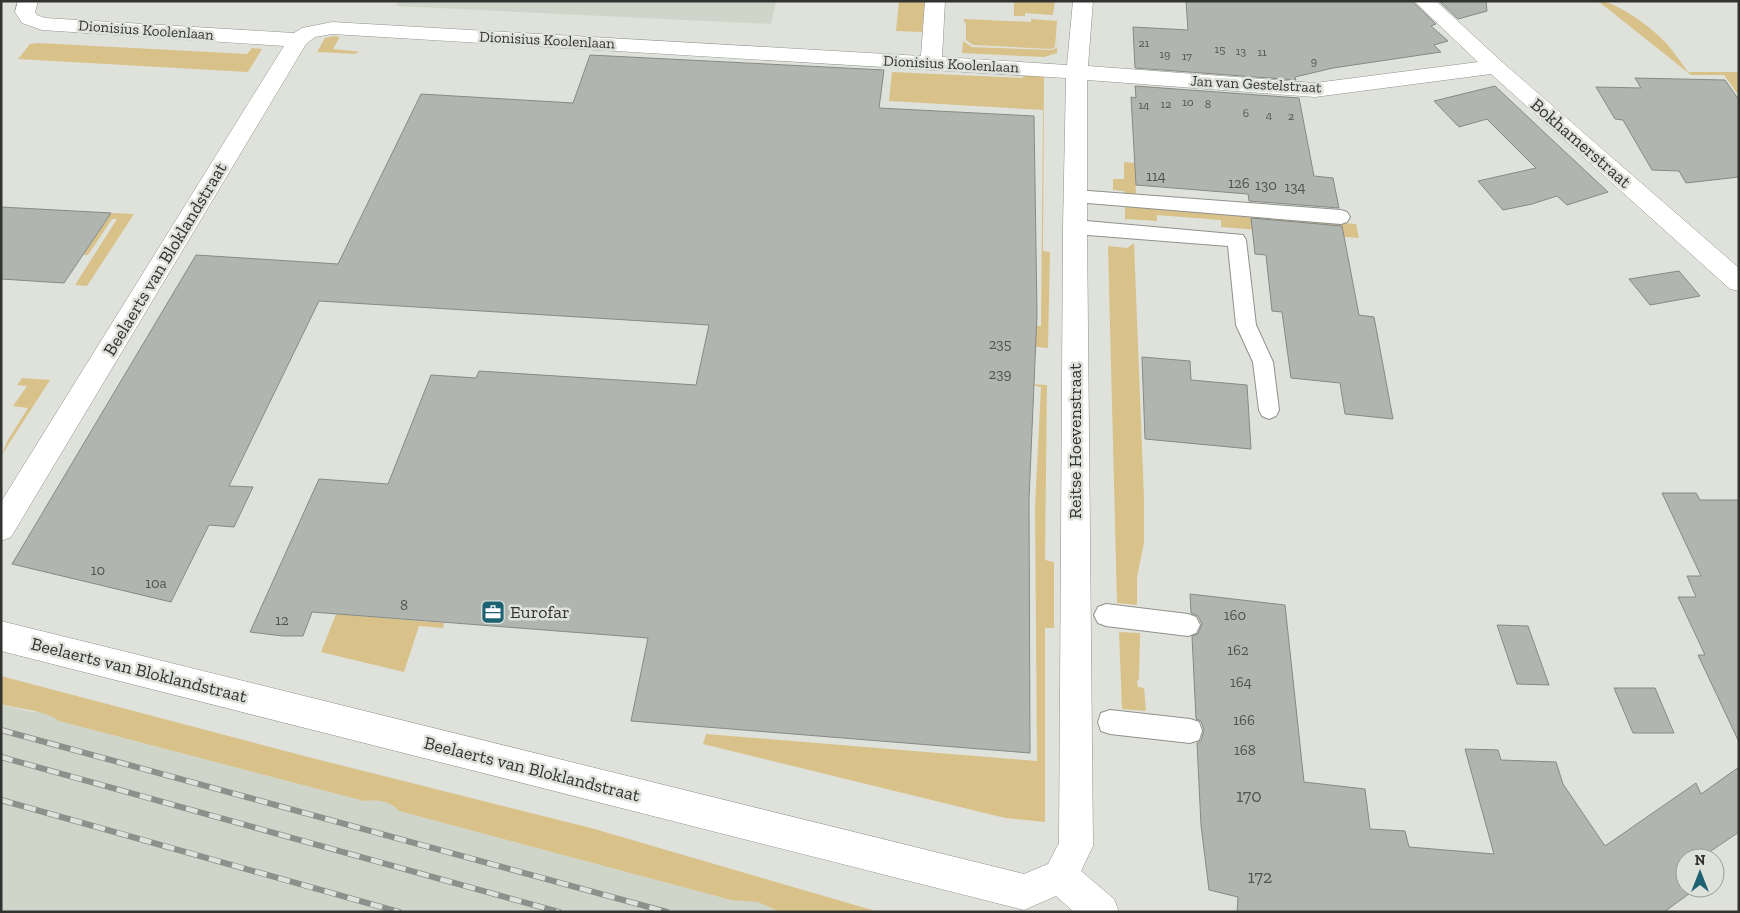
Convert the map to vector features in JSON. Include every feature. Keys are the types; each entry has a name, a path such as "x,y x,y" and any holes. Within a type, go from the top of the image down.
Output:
{"street":[{"path":"931,63 936,1"},
{"name":"Reitse Hoevenstraat","path":"1060,876 1076,846 1075,227 1077,72 1083,1"},
{"name":"Bokhamerstraat","path":"1424,1 1495,67 1739,282"},
{"name":"Dionisius Koolenlaan","path":"27,7 29,19 42,24 298,40 309,32 332,28 1077,72"},
{"name":"Beelaerts van Bloklandstraat","path":"1,528 298,40"},
{"name":"Jan van Gestelstraat","path":"1077,72 1315,90 1495,67"},
{"name":"Beelaerts van Bloklandstraat","path":"1,636 1024,892 1060,876"},
{"path":"1060,876 1101,912"}],"lane":[{"path":"1076,196 1341,217"},
{"path":"1075,227 1237,240 1246,325 1264,362 1269,410"},
{"path":"1106,615 1188,625"},
{"path":"1110,722 1190,730"}],"shaded area":[{"path":"398,1 776,1 771,24 396,6"},
{"path":"899,1 925,1 922,32 896,31"},
{"path":"1014,1 1055,1 1053,15 1025,13 1025,16 1014,16"},
{"path":"1598,1 1606,2 1625,11 1654,31 1673,51 1688,72 1739,72 1739,96 1724,75 1691,75"},
{"path":"964,19 1031,22 1031,19 1057,21 1055,47 1051,49 973,45 966,40 966,23"},
{"path":"1059,21 1057,53 1044,57 962,53 963,41 972,47 1051,50 1057,48"},
{"path":"340,37 333,49 358,51 356,54 317,52 325,38"},
{"path":"30,44 247,54 252,48 262,49 248,72 18,59"},
{"path":"892,72 1023,78 1024,74 1044,76 1043,251 1050,252 1048,348 1028,346 1029,326 1041,326 1043,110 889,101"},
{"path":"1124,162 1135,163 1136,195 1113,190 1113,179 1124,179"},
{"path":"1125,206 1356,224 1359,238 1221,227 1221,220 1157,215 1157,221 1125,220"},
{"path":"111,213 134,214 87,286 75,285 117,219 112,219 88,255 83,255"},
{"path":"1134,243 1144,498 1144,543 1137,577 1137,605 1117,603 1108,246 1127,248"},
{"path":"22,378 50,380 1,456 8,440 28,408 13,406 27,386 17,385"},
{"path":"1027,384 1047,385 1045,560 1054,562 1054,628 1045,628 1045,822 1005,818 703,744 706,734 1037,761 1035,506 1041,387"},
{"path":"336,614 444,623 443,628 419,626 404,672 321,652"},
{"path":"1119,632 1140,633 1139,679 1137,681 1138,687 1144,688 1146,711 1122,709"},
{"path":"1,676 308,757 591,828 879,912 780,912 758,902 731,900 399,811 383,802 364,801 59,721 47,714 1,704"},
{"path":"1,704 32,712 51,714 59,721 364,801 380,800 390,803 399,811 731,900 758,902 780,912 1,912"}],"building":[{"path":"1186,1 1412,1 1436,24 1431,26 1448,41 1434,45 1441,52 1333,68 1295,77 1296,80 1135,68 1133,27 1188,30"},
{"path":"1439,1 1486,1 1487,11 1458,19"},
{"path":"590,55 884,70 879,108 1034,116 1037,314 1029,499 1030,753 631,721 648,638 312,612 303,636 283,636 250,632 319,479 388,484 431,375 476,378 479,371 696,385 709,325 319,301 229,486 253,487 234,527 209,525 171,602 12,564 196,255 338,264 421,94 573,103"},
{"path":"1635,78 1725,80 1739,100 1739,177 1686,183 1679,171 1652,170 1623,120 1615,119 1596,87 1641,88"},
{"path":"1135,86 1299,98 1314,176 1333,178 1339,208 1249,201 1248,194 1136,185 1131,97 1136,98"},
{"path":"1495,86 1608,192 1567,205 1557,196 1503,210 1478,181 1536,168 1487,119 1459,127 1434,101"},
{"path":"1,207 111,213 64,283 1,279"},
{"path":"1251,218 1342,226 1359,315 1374,317 1393,419 1345,414 1340,383 1291,378 1282,312 1272,311 1266,255 1255,254"},
{"path":"1679,271 1700,296 1650,305 1629,279"},
{"path":"1142,357 1190,361 1191,380 1247,385 1251,449 1145,439"},
{"path":"1662,493 1696,493 1700,500 1739,500 1739,742 1698,655 1705,655 1678,597 1696,597 1687,576 1701,576"},
{"path":"1190,594 1285,605 1304,782 1365,789 1370,829 1405,831 1409,847 1494,854 1465,749 1498,750 1501,760 1556,762 1563,784 1605,846 1696,783 1701,794 1739,767 1739,832 1715,848 1675,848 1675,898 1683,898 1664,912 1237,912 1238,897 1209,890 1201,825 1197,743 1201,741 1204,730 1201,721 1196,719 1192,636 1198,634 1202,624 1198,616 1191,613"},
{"path":"1497,625 1528,626 1549,685 1517,684"},
{"path":"1614,688 1655,688 1674,733 1633,733"}],"railway":[{"path":"1,730 667,912"},
{"path":"1,757 559,912"},
{"path":"1,800 399,912"}],"place":[{"name":"Eurofar","path":"493,612"}]}
